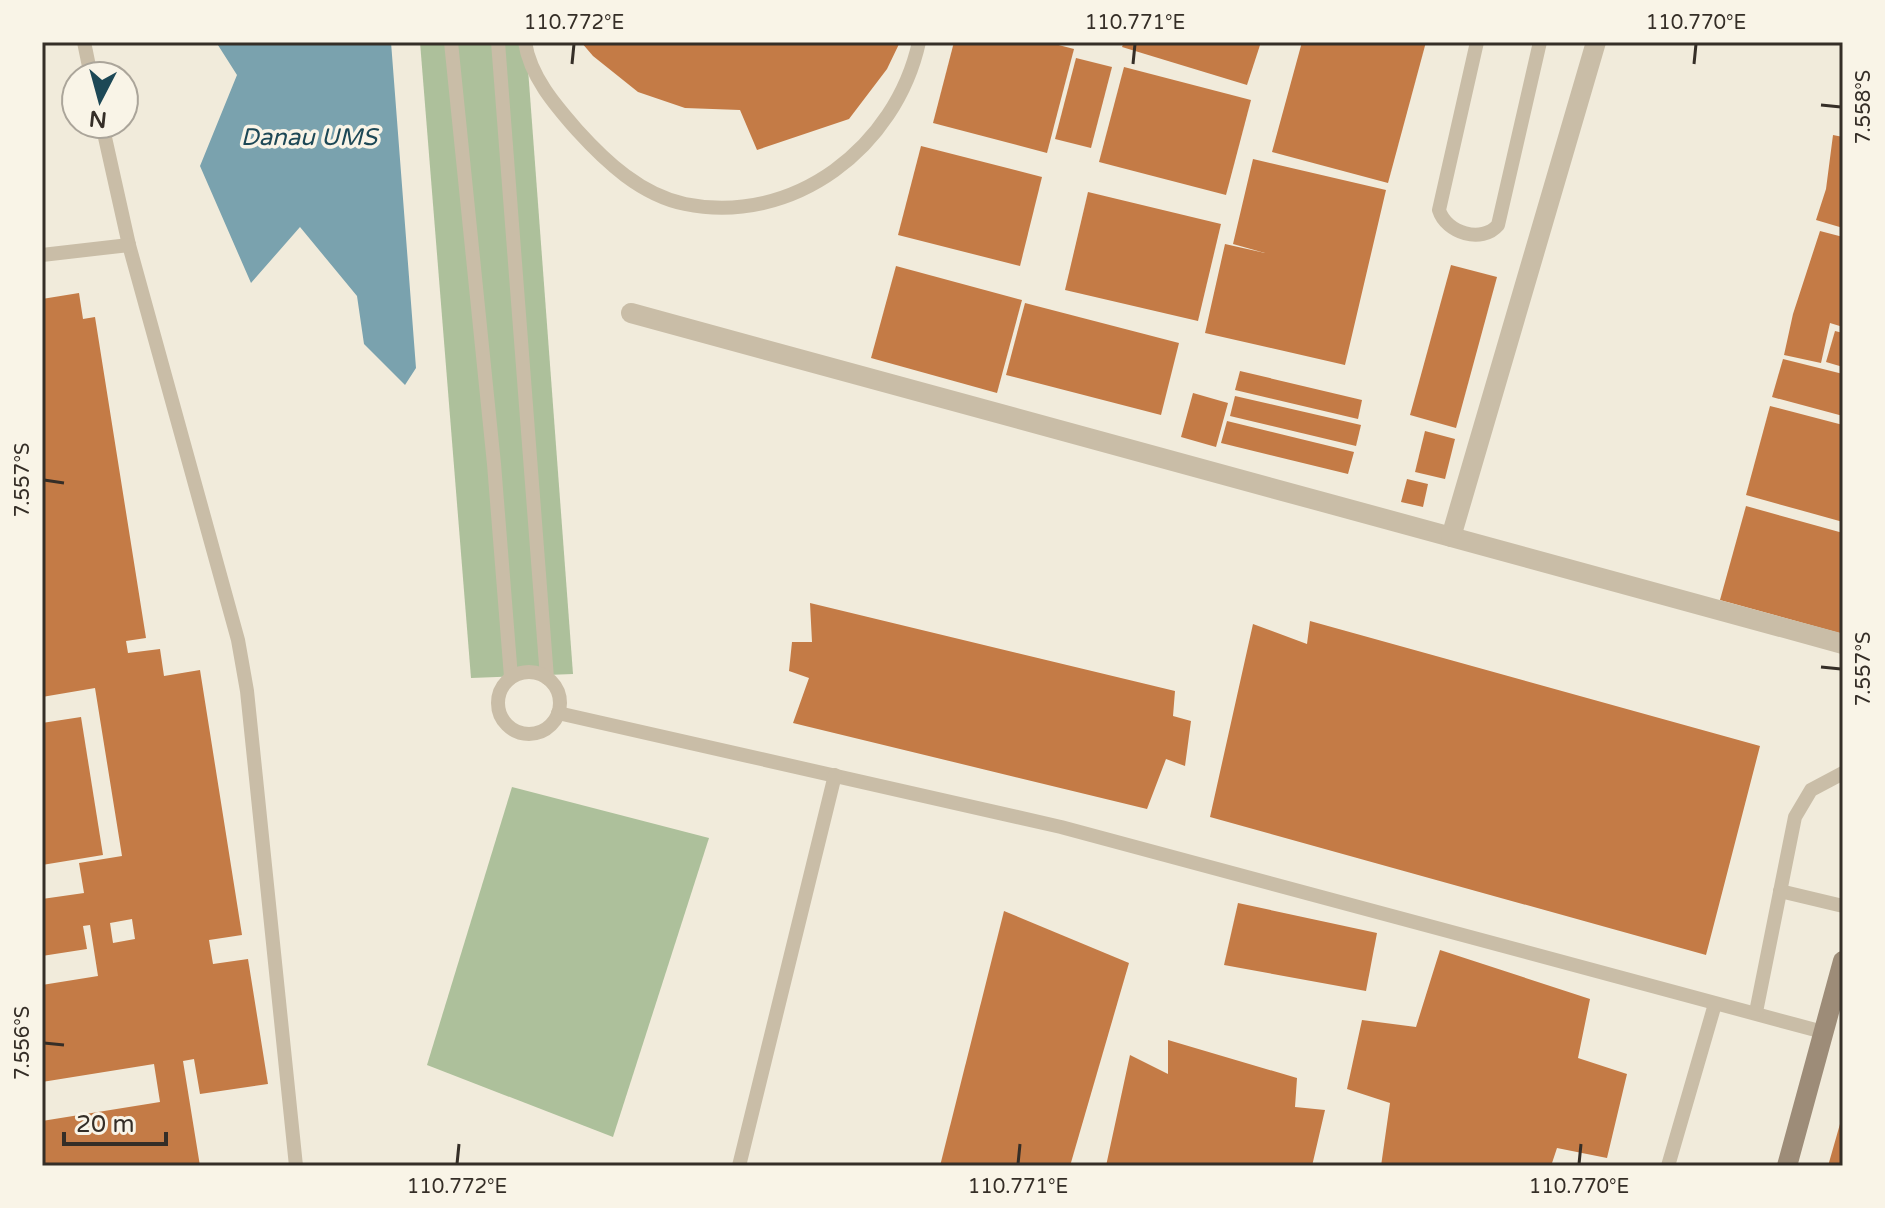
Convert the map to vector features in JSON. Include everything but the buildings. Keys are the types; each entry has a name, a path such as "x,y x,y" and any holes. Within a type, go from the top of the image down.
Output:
{"street":[{"path":"1451,537 1596,42"},
{"path":"631,313 1843,644"},
{"path":"1787,1166 1843,961"}],"lane":[{"path":"451,42 494,464 511,677 497,702 510,727 538,732 546,728 558,713 558,694 547,678 498,42"},
{"path":"525,42 543,89 621,174 683,204 745,208 775,201 826,179 865,146 893,110 914,68 919,42"},
{"path":"1477,42 1439,210 1451,227 1485,235 1498,225 1540,42"},
{"path":"106,140 129,245 240,653 296,1166"},
{"path":"42,255 129,245"},
{"path":"511,677 529,672 547,678"},
{"path":"558,713 1061,827 1823,1032"},
{"path":"1756,1012 1795,817 1811,790 1843,773"},
{"path":"739,1166 835,775"},
{"path":"1780,891 1843,906"},
{"path":"1668,1166 1715,1004"}],"green space":[{"path":"420,42 526,42 573,674 471,678"},
{"path":"512,787 709,838 613,1137 427,1065"}],"water":[{"name":"Danau UMS","path":"216,42 391,42 416,368 405,385 364,344 357,296 300,227 251,283 200,166 237,75"}]}
